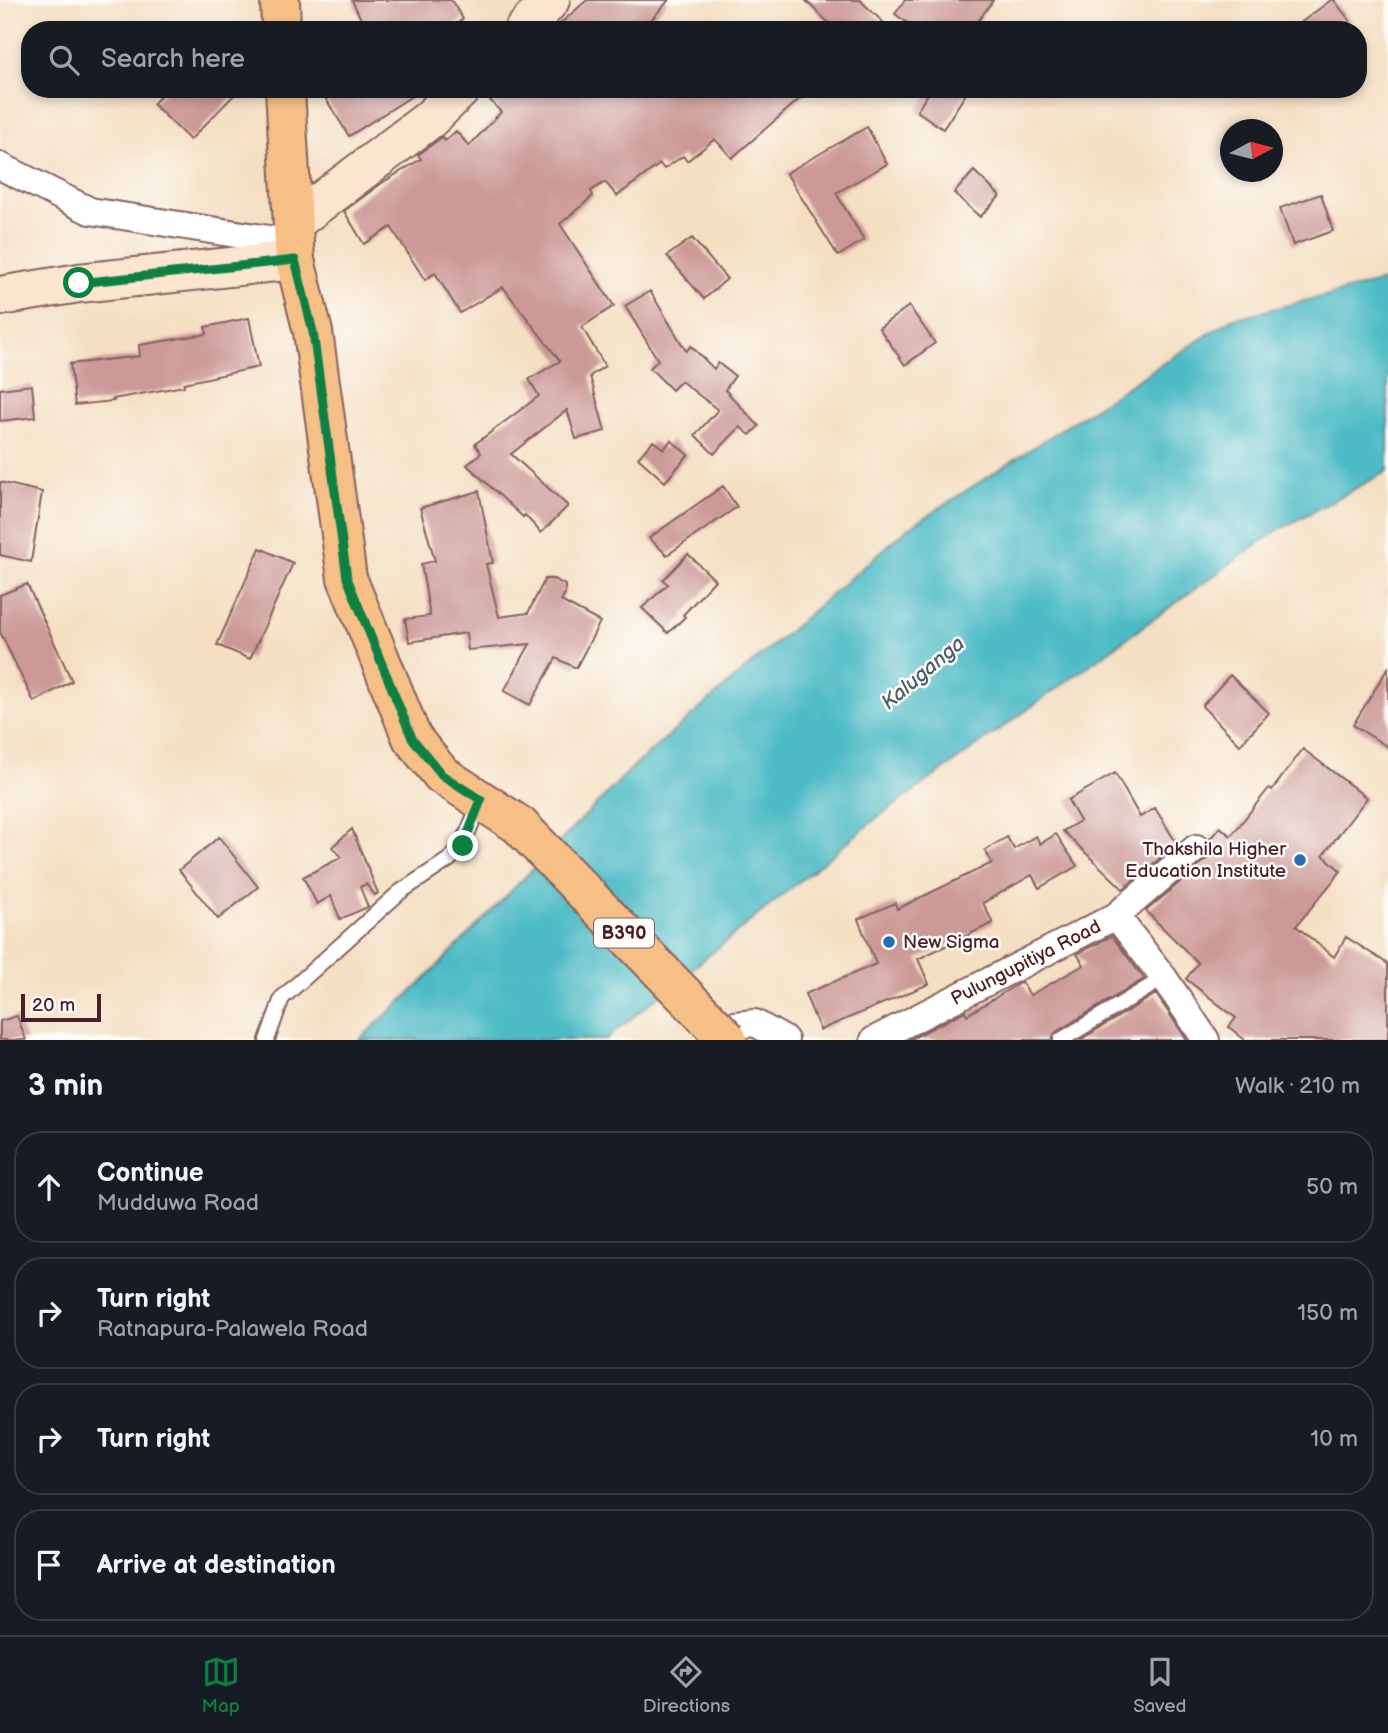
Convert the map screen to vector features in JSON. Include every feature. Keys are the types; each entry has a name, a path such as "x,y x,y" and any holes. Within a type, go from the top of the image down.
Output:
{"main road":[{"path":"279,0 280,21"},
{"name":"B390","path":"286,98 294,242 313,332 347,578 412,738 442,775 519,825 727,1040"}],"street":[{"path":"532,21 550,0"},
{"path":"0,296 294,242 452,98"},
{"path":"0,166 90,211 294,242"},
{"path":"1116,916 1196,848"},
{"name":"Pulungupitiya Road","path":"874,1040 1116,916 1164,978 1206,1040"},
{"path":"727,1040 734,1025 755,1023 785,1040"}],"lane":[{"path":"267,1040 282,998 400,892 450,859 463,846 481,800"},
{"path":"1061,1040 1164,978"}],"water":[{"name":"Kaluganga","path":"1388,280 1388,471 1273,533 878,817 605,1040 359,1040 418,986 635,765 907,529 1232,319"}],"building":[{"path":"352,0 451,0 463,19 460,21 362,21"},
{"path":"587,0 669,0 650,21 563,21"},
{"path":"805,0 860,0 882,21 827,21"},
{"path":"905,0 993,0 978,21 905,21 895,14"},
{"path":"1334,0 1350,21 1303,21"},
{"path":"159,98 231,98 190,140 153,104"},
{"path":"328,98 409,98 349,136"},
{"path":"801,98 732,158 715,139 687,161 683,156 664,169 660,164 617,196 605,182 591,191 593,196 560,224 614,306 582,327 605,366 590,376 605,431 576,439 567,410 511,454 568,506 541,533 525,515 523,517 467,465 481,453 475,444 539,396 529,379 560,361 503,287 460,313 435,273 425,280 391,227 364,244 344,211 421,159 418,155 442,137 445,141 456,131 469,146 501,112 490,100"},
{"path":"925,98 963,98 943,129 917,111"},
{"path":"867,127 887,164 836,193 864,240 838,256 786,173"},
{"path":"974,171 1000,196 980,217 954,193"},
{"path":"1321,194 1333,231 1293,245 1280,208"},
{"path":"692,238 727,279 704,299 667,256"},
{"path":"650,291 686,351 691,346 714,369 718,363 735,376 725,390 759,426 750,435 740,427 714,454 695,435 718,410 681,381 672,390 650,368 658,360 625,306"},
{"path":"909,306 935,343 905,365 879,328"},
{"path":"249,318 259,367 184,383 184,386 113,399 114,401 75,405 70,364 140,356 139,345 207,334 205,327"},
{"path":"32,385 35,417 0,421 0,389"},
{"path":"671,440 688,455 665,482 638,458 653,441 664,449"},
{"path":"0,482 42,492 31,562 0,555"},
{"path":"723,486 737,507 667,555 649,538"},
{"path":"479,491 493,563 486,564 499,617 528,613 545,579 554,579 565,585 561,601 600,622 576,668 556,658 530,705 504,691 530,644 468,650 466,633 409,642 405,619 430,616 421,564 435,561 420,508"},
{"path":"260,548 293,563 250,659 217,645"},
{"path":"688,554 715,580 683,615 685,617 668,633 642,608 668,584 663,580"},
{"path":"27,584 72,681 34,702 0,632 0,595"},
{"path":"1388,668 1388,747 1353,725"},
{"path":"1230,675 1269,713 1240,745 1202,706"},
{"path":"1303,749 1367,798 1323,855 1341,871 1296,926 1334,957 1346,937 1388,964 1388,1040 1245,1040 1229,1027 1236,1018 1186,979 1198,963 1146,911 1207,859 1211,853 1209,840 1220,827 1231,836 1269,788 1272,790"},
{"path":"1115,773 1140,817 1155,808 1177,844 1123,889 1063,831 1080,821 1068,800"},
{"path":"352,829 378,893 375,895 366,884 360,887 368,907 340,919 331,896 317,904 303,877 342,857 332,847"},
{"path":"1056,834 1077,866 1039,888 1032,875 983,903 993,923 918,959 929,984 820,1030 805,994 876,964 858,919 895,903 897,909 992,863 985,850 1007,837 1014,849 1036,836 1040,844"},
{"path":"219,837 258,887 218,919 179,870"},
{"path":"1112,936 1144,979 1056,1032 1051,1040 909,1040 965,1011 967,1015 1021,982 1030,995 1084,965 1077,954"},
{"path":"1156,994 1187,1040 1080,1040"},
{"path":"17,1016 26,1040 0,1040 0,1021"}],"place":[{"name":"Thakshila Higher Education Institute","path":"1300,860"},
{"name":"New Sigma","path":"889,942"}],"route":[{"path":"79,283 295,260 313,332 347,578 412,738 442,775 481,800 463,846"}]}
